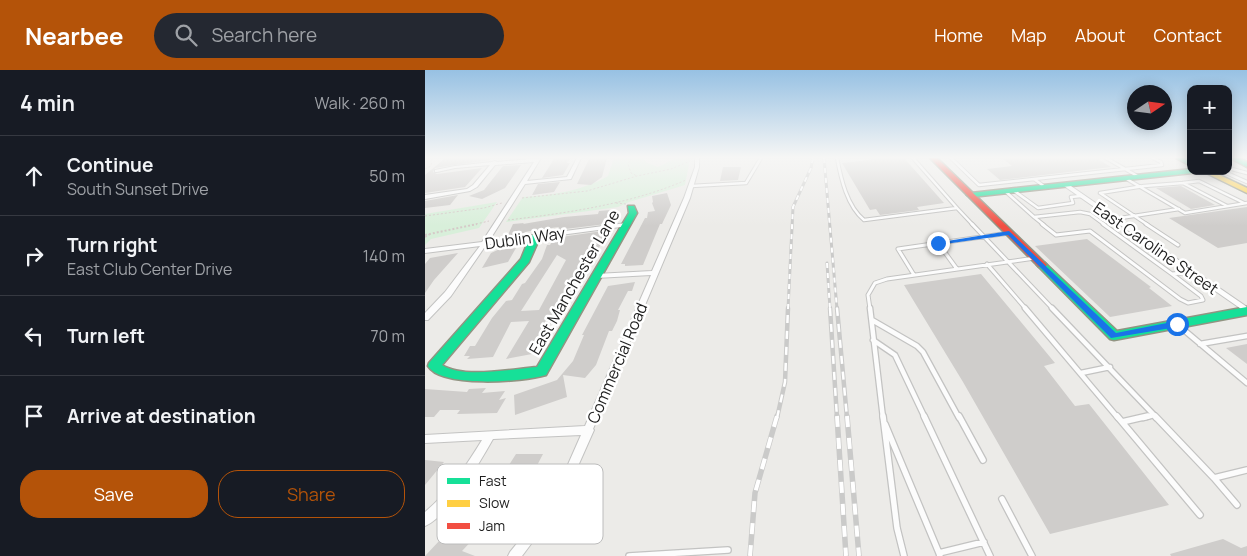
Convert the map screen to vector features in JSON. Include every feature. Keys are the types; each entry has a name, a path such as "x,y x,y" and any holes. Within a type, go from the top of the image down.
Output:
{"main road":[{"path":"956,181 1114,336 1247,311"},
{"path":"971,195 1066,185 1089,181"},
{"path":"1135,181 1139,183 1149,181"},
{"path":"1225,181 1247,191"},
{"name":"East Manchester Lane","path":"535,237 526,260 434,366 438,371 445,374 469,375 541,372 633,213 630,203"}],"street":[{"path":"425,197 468,190 479,181"},
{"path":"425,318 448,294 524,183 545,181"},
{"name":"Commercial Road","path":"574,464 655,273 689,183"},
{"name":"East Caroline Street","path":"1066,185 1247,311"},
{"name":"Dublin Way","path":"425,250 626,226"},
{"path":"596,276 655,273"},
{"path":"425,439 589,430"},
{"path":"473,464 489,436"},
{"path":"425,520 437,510"},
{"name":"Commercial Road","path":"514,556 524,544"}],"lane":[{"path":"689,183 746,183 747,181"},
{"path":"842,181 853,206 861,219 864,220 957,208"},
{"path":"933,181 1110,367 1237,505"},
{"path":"975,181 979,185 1019,181"},
{"path":"1036,181 1045,187"},
{"path":"1178,245 1100,193 1139,183 1144,186 1199,181 1245,203"},
{"path":"1139,183 1185,212 1245,203"},
{"path":"1183,183 1227,206"},
{"path":"1009,191 1038,208 1073,203 1071,198 1081,196"},
{"path":"1009,191 1034,216 1056,235 1090,231 1180,299 1188,302 1203,300 1201,296 1090,214 1080,212 1034,216"},
{"path":"1114,219 1179,209"},
{"path":"914,275 898,249 1009,233"},
{"path":"938,243 957,268"},
{"path":"904,556 897,528 873,340 868,295 871,286 875,282 887,279 1035,258"},
{"path":"987,264 1200,515"},
{"path":"1172,274 1190,272"},
{"path":"872,320 917,346 923,352 983,460"},
{"path":"1177,324 1247,383"},
{"path":"1200,344 1247,336"},
{"path":"873,340 895,355 990,556"},
{"path":"1081,373 1110,367"},
{"path":"1122,422 1154,415"},
{"path":"883,419 940,554 984,542"},
{"path":"1214,478 1247,470"},
{"path":"1002,499 1032,556"},
{"path":"629,556 728,550"}],"path":[{"path":"517,202 581,192 621,181"},
{"path":"505,220 566,212 611,202 630,203 676,185 689,183"},
{"path":"676,185 689,183"},
{"path":"520,198 528,199"},
{"path":"611,202 630,203"},
{"path":"491,207 502,203"},
{"path":"425,216 451,210 499,207"},
{"path":"425,236 489,221"}],"green space":[{"path":"598,181 686,181 685,185 618,207 506,222 523,197 567,191"},
{"path":"497,202 479,228 431,239 425,245 425,214"}],"building":[{"path":"425,181 471,181 465,187 425,193"},
{"path":"491,181 510,181 505,188 482,199 469,196 484,190"},
{"path":"579,181 597,181 591,185 577,184"},
{"path":"853,181 924,181 944,203 917,207 919,210 880,215 876,209 870,210"},
{"path":"560,182 554,192 532,195 538,184"},
{"path":"1181,186 1215,205 1191,209 1156,188"},
{"path":"667,193 671,205 662,224 660,224 643,265 625,266 625,264 621,264 645,218 647,218 648,212 655,211 652,196"},
{"path":"458,195 450,205 425,208 425,201"},
{"path":"1247,207 1247,243 1218,248 1169,218"},
{"path":"610,210 606,224 557,230 559,227 536,230 525,232 522,235 507,237 513,224 598,214 599,211"},
{"path":"603,231 602,237 606,237 594,257 591,257 580,281 571,291 532,354 506,359 529,321 511,322 493,357 467,359 470,356 464,356 470,346 475,346 492,318 506,301 512,300 542,259 547,245 550,245 554,238","holes":["557,255 566,260 539,310 521,311"]},
{"path":"1087,239 1151,287 1149,288 1172,306 1110,317 1035,246"},
{"path":"514,243 509,249 516,248 508,262 482,268 491,253 502,248 504,244"},
{"path":"458,253 425,293 425,264 430,258"},
{"path":"981,274 1055,363 1044,366 1075,406 1089,404 1169,505 1050,534 963,382 904,285"},
{"path":"635,282 632,291 628,291 618,310 620,310 617,321 612,331 609,331 596,365 585,378 563,375 567,397 515,415 514,395 557,380 573,361 584,335 582,335 608,286"},
{"path":"1247,344 1247,364 1226,348"},
{"path":"486,388 482,393 505,391 499,400 506,398 497,413 457,414 460,410 440,410 434,417 425,417 425,389 467,392 469,389"},
{"path":"516,454 543,454 538,464 510,464"},
{"path":"425,460 444,462 437,464 437,470 425,485"},
{"path":"1223,539 1241,548 1247,546 1247,556 1171,556 1170,554"},
{"path":"437,543 469,544 462,551 475,556 425,556"}],"railway":[{"path":"788,309 793,207 805,181"},
{"path":"826,181 837,309"},
{"path":"827,263 830,309"},
{"path":"777,418 785,382 788,308"},
{"path":"830,308 837,418"},
{"path":"837,308 847,418"},
{"path":"750,556 755,493 777,416"},
{"path":"837,416 846,556"},
{"path":"847,416 859,556"}],"traffic: fast":[{"path":"971,195 1103,181"},
{"path":"535,237 526,260 434,366 442,372 469,377 541,372 633,213 631,208"},
{"path":"1042,265 1114,336 1247,311"}],"traffic: slow":[{"path":"1225,181 1247,191"}],"traffic: jam":[{"path":"956,181 1042,265"}],"route":[{"path":"938,243 1009,233 1114,336 1177,324"}]}
